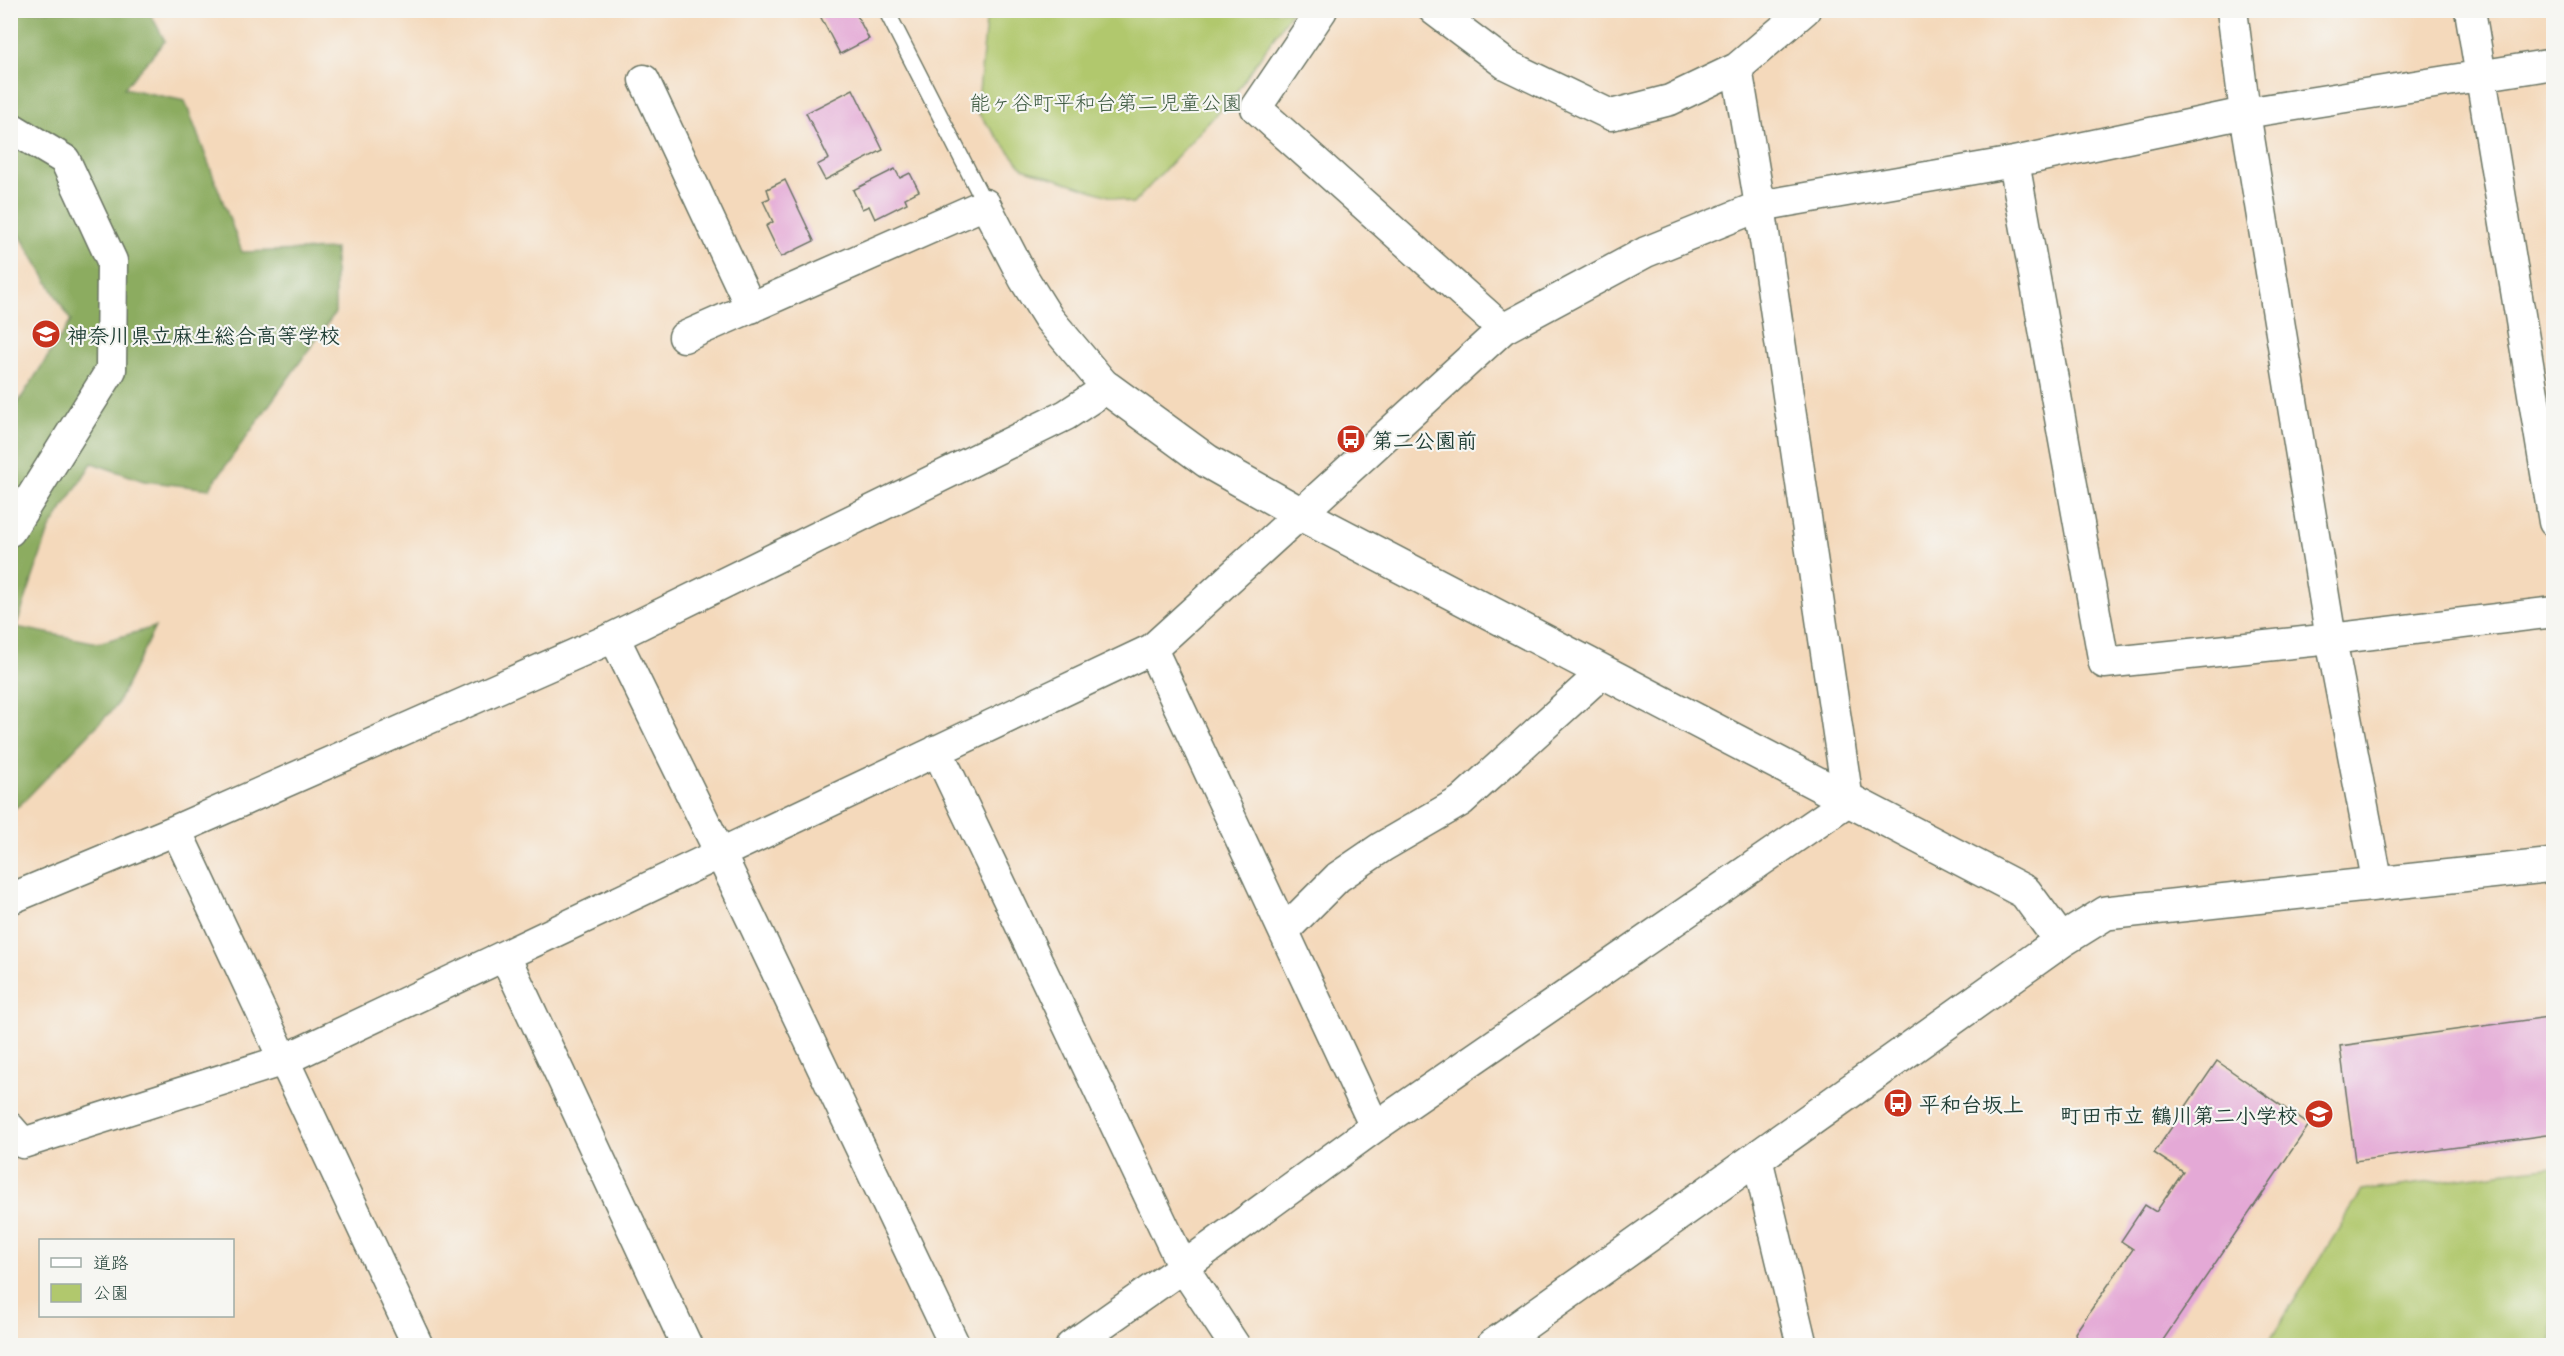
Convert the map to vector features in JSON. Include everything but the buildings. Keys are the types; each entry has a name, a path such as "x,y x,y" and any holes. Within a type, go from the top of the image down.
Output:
{"street":[{"path":"1322,10 1256,108 1503,329"},
{"path":"1434,10 1507,65 1611,115 1670,100 1737,68 1805,10"},
{"path":"2232,10 2245,113 2331,639 2379,885"},
{"path":"2470,10 2553,522"},
{"path":"10,1128 23,1143 284,1060 1152,649 1503,329 1646,252 1760,206 2014,162 2245,113 2553,64"},
{"path":"1737,68 1760,206 1848,801"},
{"path":"644,80 751,308"},
{"path":"10,127 65,160 112,261 112,272 111,370 10,531"},
{"path":"2014,162 2104,663 2553,612"},
{"path":"684,337 985,204 1024,279 1049,319 1107,388 1207,461 1300,514 1848,801 2025,891 2061,941"},
{"path":"10,899 176,830 614,637 1066,415 1107,388"},
{"path":"614,637 955,1346"},
{"path":"1152,649 1376,1127"},
{"path":"1284,931 1338,877 1382,847 1461,801 1603,672"},
{"path":"937,750 1183,1268 1235,1346"},
{"path":"1071,1346 1183,1268 1376,1127 1848,801"},
{"path":"176,830 418,1346"},
{"path":"1493,1346 2061,941 2106,913 2553,865"},
{"path":"505,956 687,1346"},
{"path":"1757,1158 1802,1346"}],"lane":[{"path":"886,10 985,204"}],"green space":[{"name":"能ヶ谷町平和台第二児童公園","path":"987,10 1292,11 1234,95 1133,204 1023,168 977,112"},
{"path":"11,11 149,11 165,41 124,88 185,101 242,252 335,249 335,313 209,489 144,481 92,463 49,530 16,627 98,643 155,627 116,706 20,805 11,810 10,415 71,321 11,220"},
{"path":"2553,1166 2553,1345 2267,1345 2362,1191"}],"place":[{"name":"神奈川県立麻生総合高等学校","path":"46,334"},
{"name":"第二公園前","path":"1351,439"},
{"name":"平和台坂上","path":"1898,1103"},
{"name":"町田市立 鶴川第二小学校","path":"2319,1114"}]}
